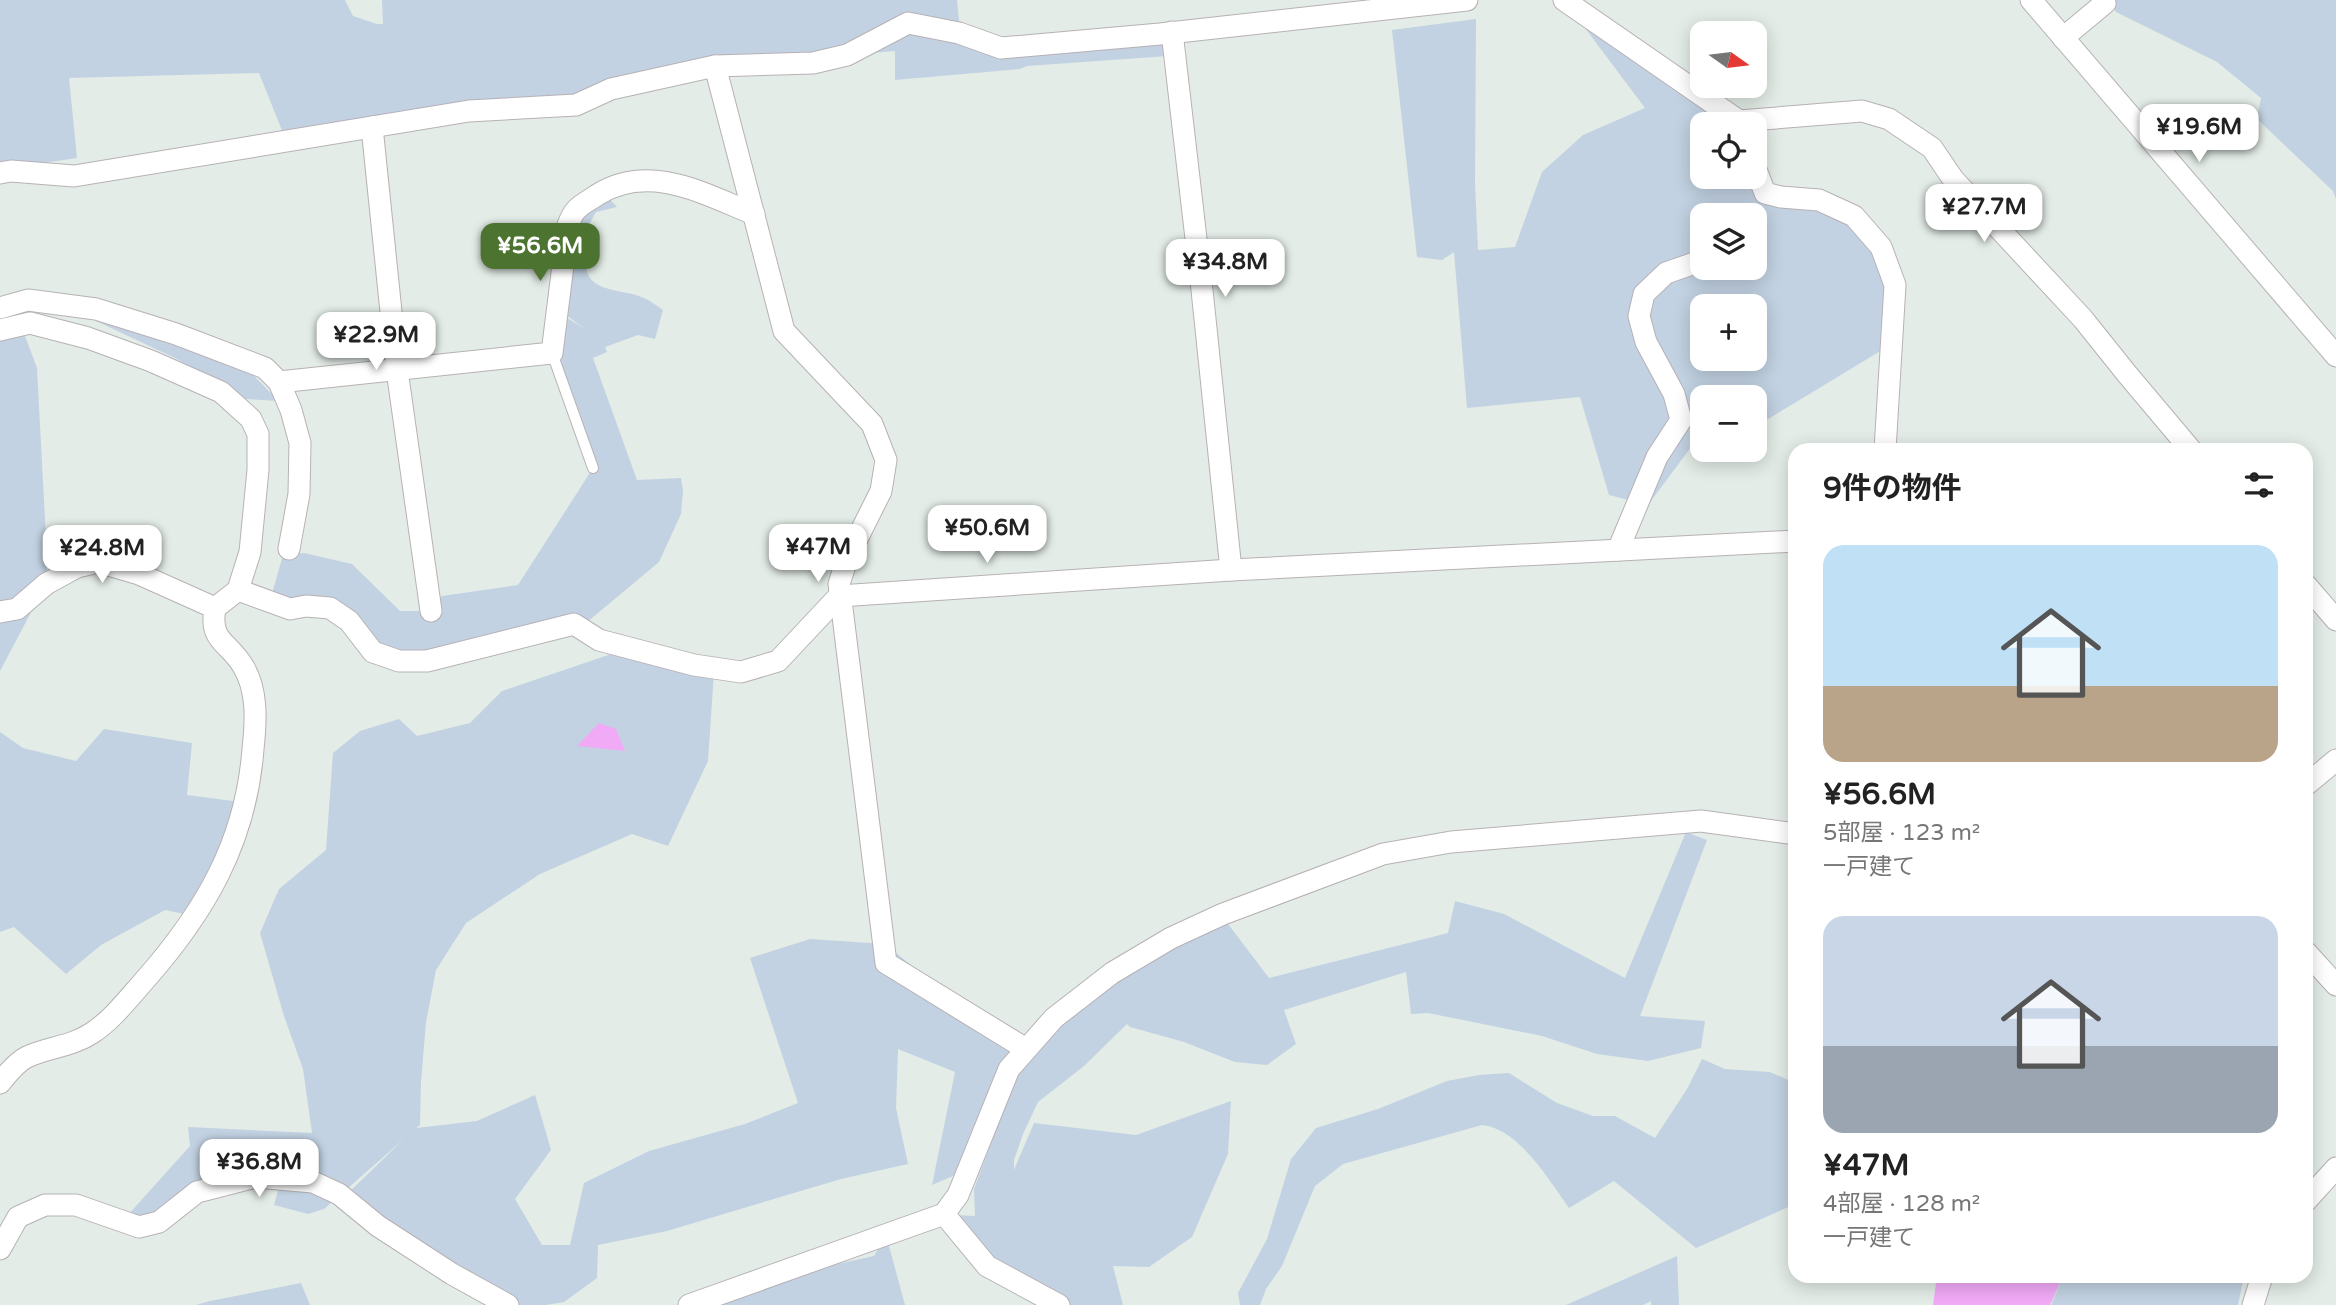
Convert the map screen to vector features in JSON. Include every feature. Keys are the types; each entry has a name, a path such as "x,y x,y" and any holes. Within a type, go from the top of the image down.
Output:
{"street":[{"path":"0,173 74,176 469,111 576,105 611,89 715,66 813,63 848,55 908,23 959,33 997,48 1467,0"},
{"path":"1564,0 1723,112"},
{"path":"2031,0 2336,356"},
{"path":"2063,38 2105,3 2104,0"},
{"path":"1172,32 1231,570"},
{"path":"715,66 784,331 872,424 886,460 881,491 847,559 839,584 886,963 1026,1049"},
{"path":"1767,120 1862,111 1889,119 1932,148 1953,179 2083,319 2185,443"},
{"path":"372,127 397,370 431,611"},
{"path":"279,382 552,354 568,225 574,211 606,190 644,179 687,186 754,214"},
{"path":"1763,189 1765,194 1819,201 1854,216 1881,247 1895,285 1885,443"},
{"path":"1618,550 1657,457 1681,420 1674,394 1646,341 1639,316 1644,294 1666,273 1690,265"},
{"path":"0,308 27,300 96,309 176,334 265,368 279,382 292,410 300,443 299,494 289,548"},
{"path":"0,330 30,323 88,338 150,361 221,392 251,419 258,435 258,470 250,552 238,590 215,608 212,622 214,631 244,667 256,701 247,798 229,853 210,893 166,956 117,1012 92,1034 62,1048 26,1058 0,1083"},
{"path":"238,590 289,609 306,606 330,608 349,621 373,652 399,661 427,661 574,624 599,640 694,665 741,672 778,661 839,596 1231,570 1788,541"},
{"path":"0,612 17,609 46,584 77,567 98,562 139,574 215,608"},
{"path":"2313,593 2336,620"},
{"path":"2313,779 2336,760"},
{"path":"690,1305 944,1214 958,1195 1009,1069 1054,1018 1105,978 1171,938 1223,914 1383,854 1476,840 1701,821 1788,833"},
{"path":"2313,960 2336,985"},
{"path":"2313,1193 2336,1168"},
{"path":"0,1249 6,1220 44,1205 76,1205 139,1227 159,1223 197,1192 256,1177 313,1182 339,1194 378,1226 452,1274 508,1305"},
{"path":"944,1214 987,1266 1059,1305"},
{"path":"2253,1305 2260,1283"}],"lane":[{"path":"552,354 593,468"}],"shaded area":[{"path":"0,0 345,0 353,16 383,24 382,0 957,0 960,31 1001,48 1169,33 1168,56 1027,66 1020,69 895,80 895,51 859,54 571,97 283,133 259,73 69,78 77,158 0,169"},
{"path":"1564,0 1690,89 1690,98 1703,98 1723,112 1690,112 1690,189 1767,189 1767,175 1773,186 1865,228 1894,306 1892,344 1767,420 1767,385 1690,385 1690,448 1648,505 1609,495 1580,397 1467,408 1454,252 1442,260 1417,257 1392,30 1476,19 1475,184 1478,250 1515,247 1542,172 1583,135 1645,108"},
{"path":"2108,0 2336,0 2336,199 2333,191 2257,119 2261,98 2217,62 2116,12"},
{"path":"606,195 617,207 596,212 590,223 585,254 590,277 604,287 634,294 663,310 655,339 638,335 605,347 607,352 593,358 637,480 681,478 681,514 659,562 580,628 390,658 349,621 271,597 283,555 304,553 352,564 400,611 431,611 442,596 518,585 593,468 552,364 564,316 585,329 562,312 571,217"},
{"path":"75,311 250,372 279,401 246,399 175,358"},
{"path":"0,324 22,328 37,368 47,557 46,584 0,671"},
{"path":"623,650 714,672 708,761 668,846 632,834 540,874 466,923 436,970 426,1022 420,1125 416,1128 477,1121 535,1095 551,1150 515,1199 542,1245 570,1245 584,1183 649,1151 745,1124 798,1103 750,958 810,939 885,944 1021,1054 960,1173 932,1185 955,1072 898,1049 896,1108 908,1164 841,1179 667,1231 598,1245 597,1278 564,1302 508,1305 343,1198 404,1139 324,1209 308,1214 274,1205 281,1180 201,1187 159,1222 127,1216 190,1146 188,1127 312,1133 303,1069 284,1016 260,933 279,889 326,850 333,753 360,731 399,719 417,736 470,723 502,691"},
{"path":"599,723 616,729 625,751 577,746"},
{"path":"104,729 192,743 187,795 241,802 194,916 165,910 101,945 66,974 14,927 0,932 0,732 23,748 76,761"},
{"path":"1686,832 1707,840 1640,1016 1705,1021 1701,1048 1648,1061 1597,1054 1542,1036 1428,1013 1411,1014 1406,972 1284,1010 1296,1044 1267,1065 1235,1062 1127,1024 1084,1066 1038,1102 1023,1134 1014,1160 1014,1170 1034,1123 1136,1135 1231,1101 1228,1154 1192,1237 1149,1267 1113,1266 1123,1305 1070,1305 987,1266 955,1215 975,1216 974,1189 1026,1049 1105,978 1225,920 1269,978 1448,933 1455,901 1504,914 1625,978"},
{"path":"1702,1059 1725,1069 1770,1072 1788,1080 1788,1207 1696,1248 1614,1181 1569,1208 1532,1157 1520,1145 1495,1128 1482,1125 1343,1164 1315,1186 1282,1266 1266,1289 1260,1305 1240,1305 1238,1293 1267,1239 1291,1159 1316,1128 1378,1109 1447,1081 1509,1073 1557,1103 1593,1116 1615,1116 1655,1138 1687,1089"},
{"path":"886,1235 905,1305 689,1305 754,1282 874,1256"},
{"path":"1677,1256 1679,1305 1651,1305 1651,1301 1643,1305 1566,1305"},
{"path":"301,1283 310,1305 196,1305 210,1301"},
{"path":"1936,1283 2060,1283 2050,1305 1933,1305"},
{"path":"2060,1283 2243,1283 2238,1305 2051,1305"}]}
